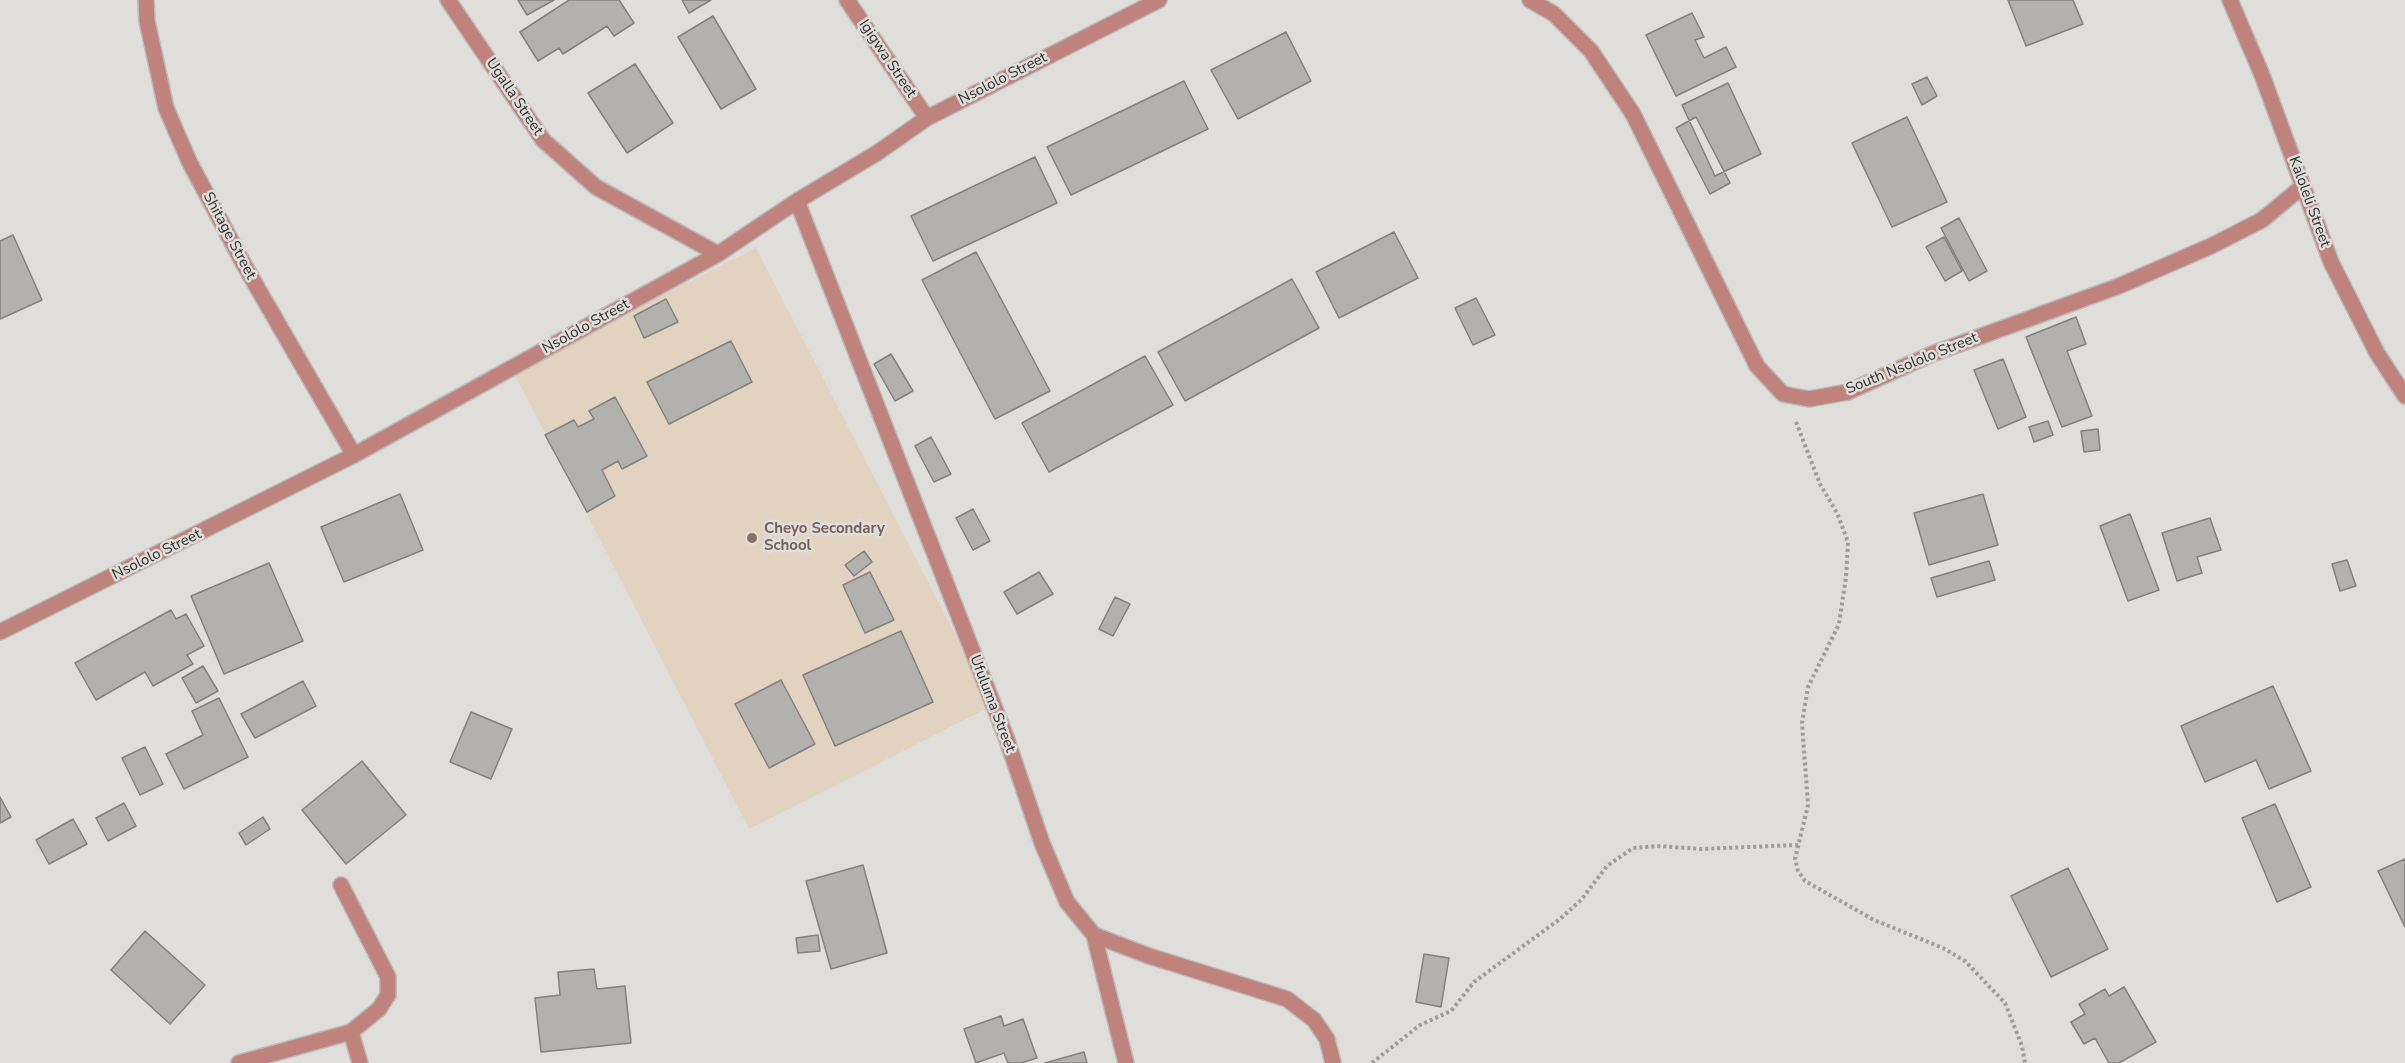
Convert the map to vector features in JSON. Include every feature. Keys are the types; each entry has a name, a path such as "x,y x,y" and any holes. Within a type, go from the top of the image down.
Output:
{"street":[{"name":"Shitage Street","path":"146,0 147,21 166,108 189,161 243,263 354,455"},
{"name":"Ugalla Street","path":"447,0 543,140 596,187 718,254"},
{"name":"Igigwa Street","path":"848,0 927,118"},
{"name":"Nsololo Street","path":"0,632 354,455 718,254 797,201 877,153 927,118 1158,0"},
{"path":"1530,0 1554,14 1591,51 1633,114 1756,366 1783,394"},
{"name":"Kaloleli Street","path":"2230,0 2262,75 2331,262 2377,353 2405,396"},
{"name":"South Nsololo Street","path":"1783,394 1809,399 1848,392 1932,354 2119,286 2211,246 2262,220 2303,186"},
{"name":"Ufuluma Street","path":"797,201 1006,736 1042,843 1067,902 1094,935 1149,956 1287,999 1314,1020 1327,1039 1333,1063"},
{"path":"239,1063 351,1032 379,1009 384,1002 388,995 388,977 341,885"},
{"path":"1094,935 1126,1063"},
{"path":"351,1032 360,1063"}],"path":[{"path":"1783,394 1806,445 1820,484 1838,513 1848,543 1839,624 1808,687 1802,723 1808,805 1795,859 1798,871 1805,881 1874,921 1943,948 1965,961 2005,1003 2022,1046 2025,1063"},
{"path":"1372,1063 1420,1025 1451,1011 1474,982 1560,919 1581,900 1607,866 1633,848 1657,846 1702,849 1798,844"}],"shaded area":[{"name":"Cheyo Secondary School","path":"756,248 992,706 749,829 513,371"}],"building":[{"path":"518,0 554,0 527,15"},
{"path":"569,0 619,0 634,23 614,36 607,26 563,54 559,48 538,61 520,32"},
{"path":"682,0 711,0 689,13"},
{"path":"2008,0 2073,0 2083,24 2026,46"},
{"path":"1692,13 1704,37 1695,40 1704,58 1726,47 1736,67 1676,96 1646,35"},
{"path":"713,16 756,89 721,109 678,37"},
{"path":"1286,32 1311,81 1238,119 1211,70"},
{"path":"635,64 673,123 627,153 588,93"},
{"path":"1927,77 1937,96 1922,105 1912,84"},
{"path":"1184,81 1208,129 1071,195 1047,147"},
{"path":"1728,83 1761,154 1715,176 1682,105"},
{"path":"1696,117 1730,183 1710,194 1676,128"},
{"path":"1907,117 1947,202 1892,227 1852,143"},
{"path":"1035,157 1057,203 933,261 911,216"},
{"path":"1959,218 1987,271 1969,281 1941,228"},
{"path":"1394,232 1418,278 1339,318 1316,272"},
{"path":"13,235 42,300 0,319 0,241"},
{"path":"1944,237 1962,271 1945,281 1926,247"},
{"path":"976,252 1050,391 995,419 922,280"},
{"path":"1292,279 1319,328 1185,401 1158,352"},
{"path":"1476,298 1495,335 1473,345 1455,308"},
{"path":"666,299 678,322 644,338 634,316"},
{"path":"2076,317 2086,344 2067,351 2092,416 2062,427 2026,337"},
{"path":"731,341 752,382 669,424 647,382"},
{"path":"891,354 913,391 895,401 874,364"},
{"path":"1145,356 1173,405 1049,472 1022,423"},
{"path":"2003,359 2026,417 1998,429 1974,370"},
{"path":"615,397 647,456 622,469 618,461 602,470 615,496 587,512 545,435 574,420 578,427 594,419 589,411"},
{"path":"2048,421 2053,435 2034,442 2029,427"},
{"path":"2098,429 2100,450 2084,452 2081,431"},
{"path":"931,437 951,474 934,482 915,446"},
{"path":"400,494 423,550 344,582 321,527"},
{"path":"1983,494 1998,545 1929,565 1914,513"},
{"path":"973,509 990,541 973,550 956,518"},
{"path":"2130,514 2159,590 2128,601 2100,526"},
{"path":"2210,518 2221,550 2197,557 2202,573 2177,581 2162,533"},
{"path":"864,551 872,562 854,576 845,565"},
{"path":"2347,560 2356,586 2340,591 2332,564"},
{"path":"1989,561 1995,580 1937,597 1931,578"},
{"path":"269,563 303,641 224,674 191,596"},
{"path":"870,572 894,620 865,633 843,585"},
{"path":"1039,572 1053,594 1017,614 1004,592"},
{"path":"1115,597 1130,604 1113,636 1099,629"},
{"path":"171,610 176,619 186,614 204,646 187,655 193,664 153,686 145,672 96,700 75,663"},
{"path":"901,631 933,702 835,746 803,675"},
{"path":"203,666 218,691 196,703 182,678"},
{"path":"781,680 815,744 769,768 735,704"},
{"path":"303,681 316,706 255,738 241,714"},
{"path":"2273,686 2311,771 2269,789 2256,760 2205,782 2181,726"},
{"path":"219,698 248,757 184,789 166,754 203,735 192,711"},
{"path":"471,712 512,729 491,779 450,762"},
{"path":"145,747 163,784 140,795 122,758"},
{"path":"362,761 406,815 346,864 302,810"},
{"path":"0,797 11,817 0,823"},
{"path":"124,803 136,826 108,841 96,818"},
{"path":"2275,804 2311,887 2277,902 2242,818"},
{"path":"263,817 270,829 246,845 239,833"},
{"path":"73,819 87,844 49,864 36,840"},
{"path":"2405,859 2405,927 2378,871"},
{"path":"863,865 887,953 831,969 806,881"},
{"path":"2068,868 2108,949 2051,977 2011,896"},
{"path":"145,931 205,985 170,1024 111,970"},
{"path":"818,935 820,951 798,953 796,938"},
{"path":"1424,954 1449,958 1441,1007 1416,1002"},
{"path":"594,969 597,989 625,986 631,1043 541,1052 535,998 560,995 558,972"},
{"path":"2124,987 2156,1042 2119,1063 2109,1063 2095,1038 2084,1044 2071,1022 2085,1014 2079,1004 2105,989 2109,996"},
{"path":"1001,1016 1004,1026 1023,1019 1037,1058 1021,1063 1008,1063 1004,1053 976,1063 964,1029"},
{"path":"1084,1052 1087,1063 1045,1063"}],"place":[{"name":"Cheyo Secondary School","path":"752,538"}]}
